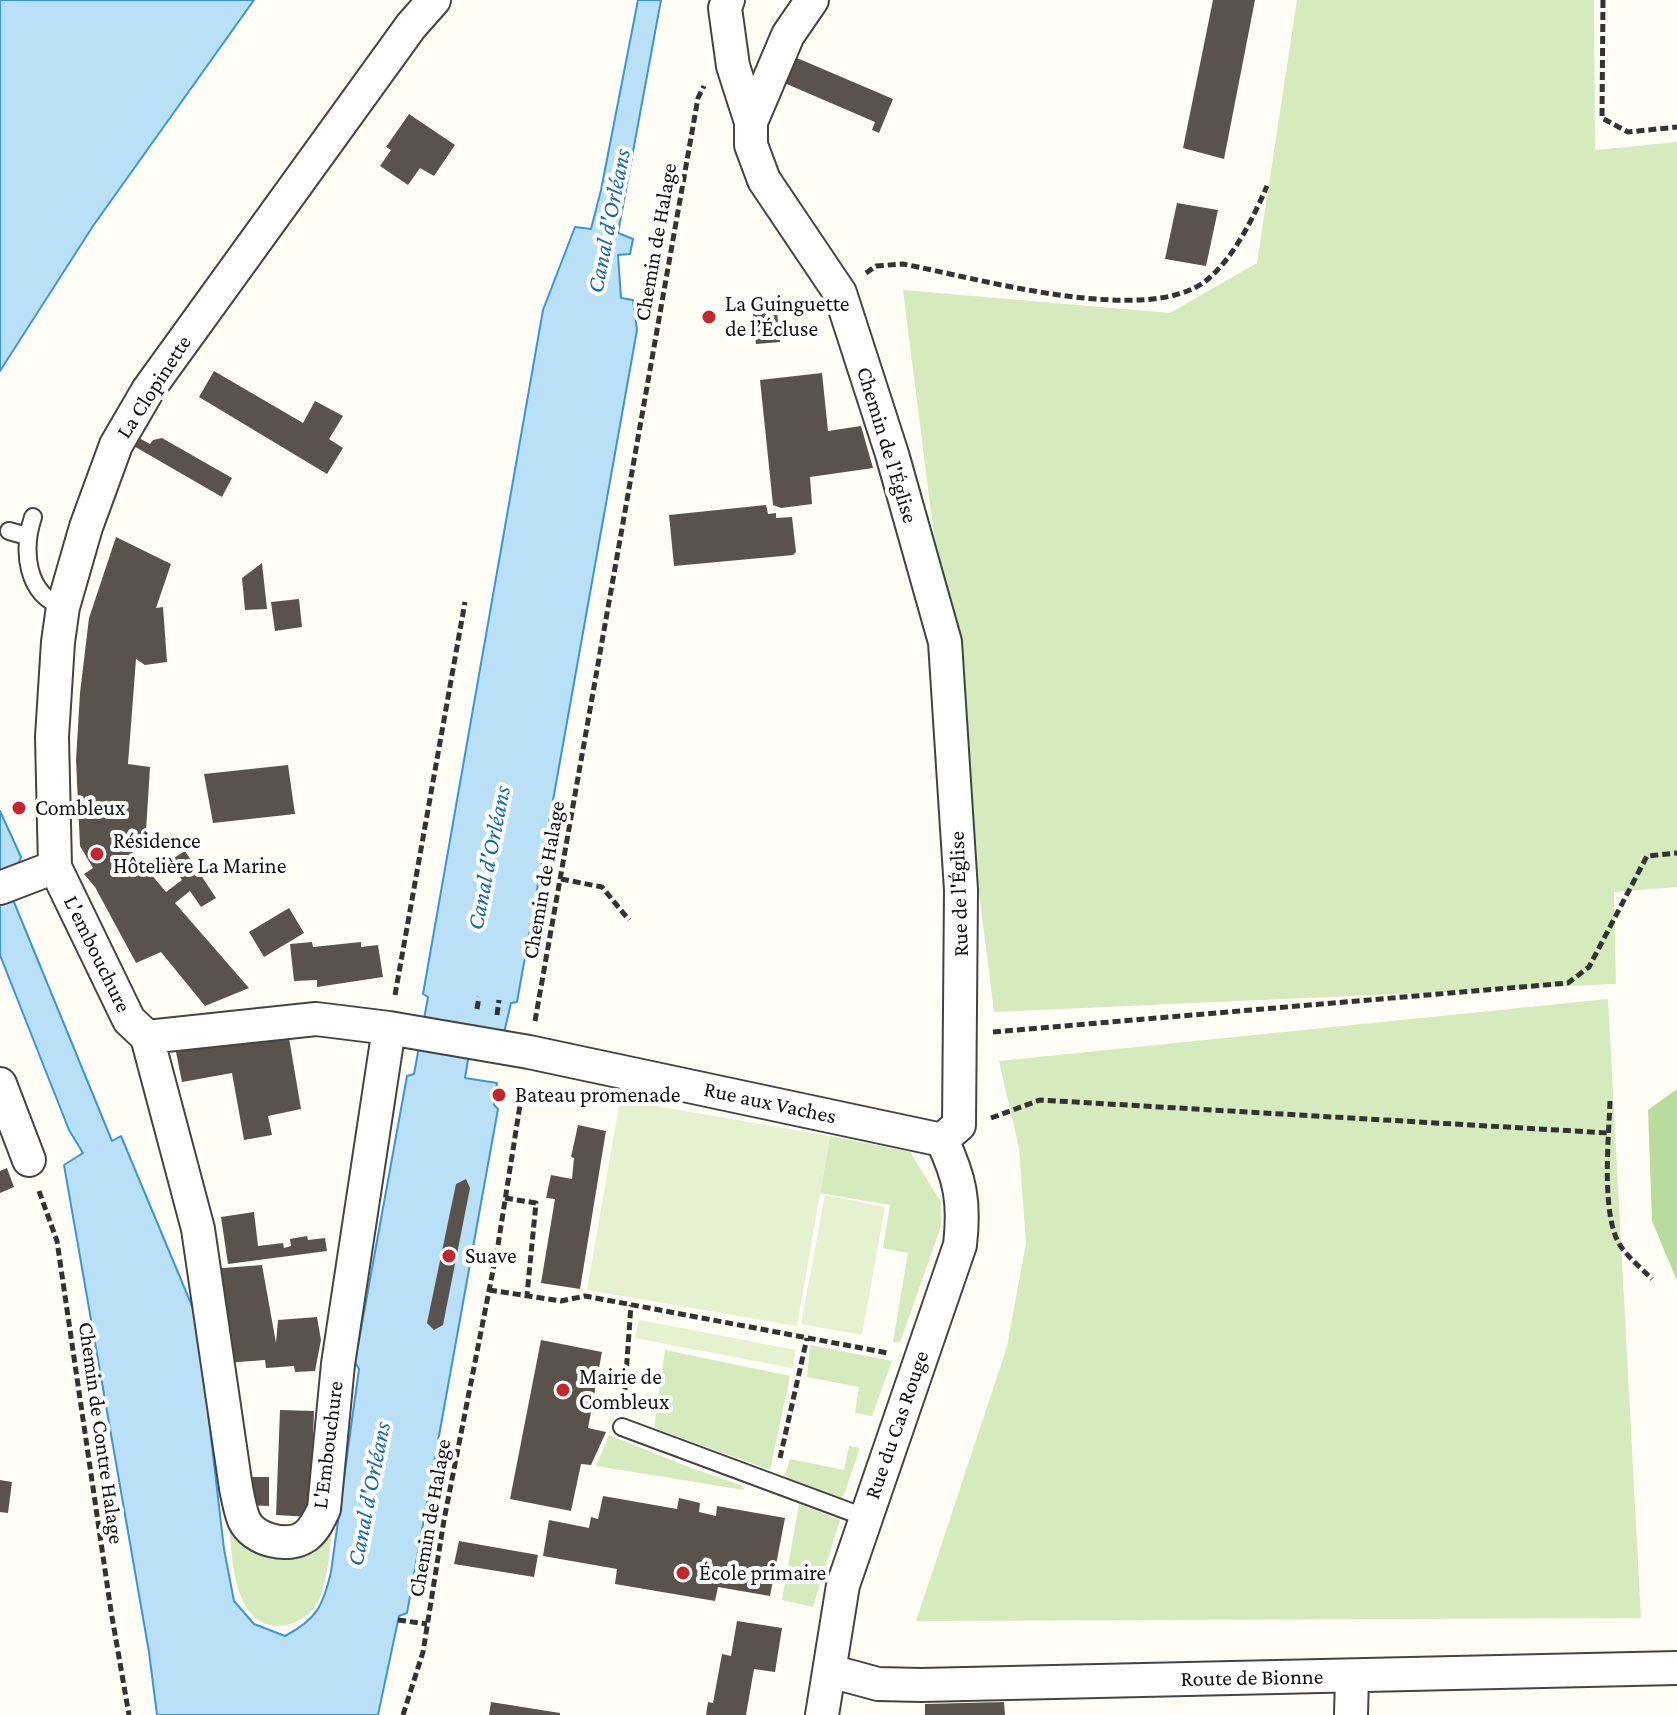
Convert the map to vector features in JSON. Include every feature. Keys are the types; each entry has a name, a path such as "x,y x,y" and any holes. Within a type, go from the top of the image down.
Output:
{"street":[{"name":"La Clopinette","path":"43,871 63,607 86,527 116,445 148,390 411,26 434,0"},
{"name":"Chemin de l'Église","path":"728,0 725,8 733,66 751,122 751,145 764,180 840,293 892,454 945,642"},
{"path":"751,122 788,35 812,0"},
{"name":"Rue de l'Église","path":"945,642 961,890 961,1035 950,1127"},
{"path":"0,888 43,871"},
{"name":"L'embouchure","path":"43,871 129,1020 147,1037"},
{"path":"147,1037 316,1019 403,1030"},
{"name":"L'Embouchure","path":"147,1037 198,1229 236,1488 245,1522 265,1539 291,1543 314,1528 324,1509 340,1349 403,1030"},
{"name":"Rue aux Vaches","path":"403,1030 950,1127"},
{"path":"0,1084 29,1160"},
{"name":"Rue du Cas Rouge","path":"822,1715 843,1585 960,1245 963,1196 954,1166 950,1127"},
{"name":"Route de Bionne","path":"830,1671 893,1685 1677,1668"},
{"path":"1351,1715 1352,1677"}],"lane":[{"path":"33,517 27,536 29,563 37,589 43,597 63,607"},
{"path":"9,531 27,536"},
{"path":"622,1427 851,1512"}],"path":[{"path":"1603,0 1602,118 1628,132 1677,127"},
{"name":"Chemin de Halage","path":"403,1715 423,1652 505,1198 517,1050 561,879 698,98 709,77 733,66"},
{"path":"840,293 876,266 903,264 1069,297 1145,301 1173,296 1193,289 1209,278 1248,228 1267,186"},
{"path":"403,1030 465,602"},
{"path":"961,1035 1568,983 1589,967 1647,856 1677,853"},
{"path":"561,879 602,887 629,920"},
{"path":"950,1127 998,1117 1027,1102 1040,1100 1609,1133"},
{"path":"1610,1101 1608,1206 1611,1225 1620,1246 1652,1279"},
{"name":"Chemin de Contre Halage","path":"29,1160 57,1241 129,1715"},
{"path":"505,1198 536,1203 527,1295"},
{"path":"488,1289 561,1301 585,1296 921,1359"},
{"path":"622,1427 631,1305"},
{"path":"775,1484 807,1338"},
{"path":"398,1620 427,1624"}],"green space":[{"path":"1297,0 1594,0 1595,150 1677,142 1677,887 1614,892 1616,984 994,1012 903,290 1170,313 1257,263"},
{"path":"1608,999 1641,1618 916,1621 1007,1347 1026,1243 1019,1148 999,1061"},
{"path":"1677,1089 1677,1281 1652,1221 1648,1110"},
{"path":"620,1100 830,1136 797,1326 587,1290"},
{"path":"830,1136 910,1152 941,1202 941,1226 900,1343 893,1342 908,1253 883,1248 890,1205 820,1193"},
{"path":"825,1195 885,1207 862,1335 801,1324"},
{"path":"639,1320 796,1350 792,1368 635,1338"},
{"path":"810,1345 892,1361 872,1416 855,1413 859,1387 807,1377"},
{"path":"665,1350 790,1376 770,1470 654,1428"},
{"path":"609,1435 743,1486 744,1490 596,1466"},
{"path":"849,1446 860,1448 842,1500 784,1478 790,1459 844,1470"},
{"path":"799,1504 840,1520 813,1607 782,1600"},
{"path":"229,1507 248,1538 333,1523 328,1566 320,1598 303,1618 278,1626 262,1622 250,1612 241,1598 232,1560"}],"water":[{"path":"0,0 254,0 93,226 0,371"},
{"name":"Canal d'Orléans","path":"638,0 661,0 618,233 633,239 630,254 618,255 621,298 633,300 637,330 517,1002 511,1003 504,1033 473,1030 465,1078 497,1083 494,1105 498,1109 407,1613 399,1616 378,1715 157,1715 149,1652 64,1165 83,1153 69,1130 0,955 0,811 21,857 9,890 112,1141 121,1136 197,1318 224,1549 234,1601 254,1624 285,1636 312,1617 325,1594 331,1572 359,1369 355,1362 407,1076 414,1074 428,997 423,994 543,310 575,227 591,229"}],"building":[{"path":"1213,0 1255,0 1224,159 1183,148"},
{"path":"797,58 893,99 879,133 872,130 875,122 782,82"},
{"path":"409,114 455,145 434,176 420,168 408,185 380,166 391,150 386,147"},
{"path":"1177,203 1218,210 1206,266 1165,259"},
{"path":"776,302 780,342 756,344 752,305"},
{"path":"214,371 303,423 315,401 343,416 329,439 343,448 327,474 199,397"},
{"path":"822,373 828,431 861,426 873,468 810,477 812,504 781,508 773,505 760,380"},
{"path":"137,437 150,444 162,438 232,478 222,497 132,445"},
{"path":"766,505 768,514 776,513 776,518 792,517 796,552 793,555 674,566 669,515"},
{"path":"116,537 171,564 156,608 163,607 167,662 145,665 136,659 128,764 150,767 146,831 142,838 128,847 166,892 182,880 169,861 185,851 216,898 201,907 190,891 175,903 249,988 205,1006 161,952 136,963 95,887 84,874 93,868 80,846 76,760 80,693 89,618"},
{"path":"262,563 267,609 245,610 242,578"},
{"path":"299,599 302,627 275,631 271,602"},
{"path":"288,765 295,814 213,823 204,774"},
{"path":"289,908 304,933 264,957 249,932"},
{"path":"312,942 313,947 361,942 361,947 378,945 383,977 317,987 317,980 294,981 290,944"},
{"path":"288,1032 301,1109 268,1116 272,1135 244,1140 232,1073 182,1082 176,1052"},
{"path":"578,1125 606,1131 580,1289 541,1283 555,1199 546,1198 551,1175 572,1179 574,1158 571,1157"},
{"path":"7,1168 14,1187 0,1193 0,1171"},
{"name":"Suave","path":"466,1179 470,1188 443,1325 434,1330 427,1323 456,1184"},
{"path":"254,1212 258,1246 283,1243 284,1248 291,1246 290,1239 307,1236 308,1240 325,1238 327,1251 228,1264 221,1217"},
{"path":"262,1265 276,1343 278,1320 317,1317 321,1340 315,1371 295,1372 294,1366 266,1368 265,1360 226,1363 210,1269"},
{"name":"Mairie de Combleux","path":"541,1340 602,1352 588,1428 606,1432 591,1465 581,1464 571,1511 510,1499"},
{"path":"280,1410 314,1411 310,1517 276,1515"},
{"path":"242,1477 269,1477 269,1506 246,1505"},
{"path":"0,1480 12,1482 8,1513 0,1512"},
{"path":"603,1496 677,1509 679,1498 700,1503 699,1512 716,1516 717,1506 785,1518 770,1596 718,1587 715,1601 615,1584 617,1569 543,1556 549,1520 589,1528 591,1517 598,1519"},
{"path":"459,1541 538,1555 534,1577 454,1564"},
{"path":"737,1621 782,1628 775,1672 754,1669 746,1715 706,1715 708,1702 713,1703 722,1654 731,1656"},
{"path":"491,1702 560,1713 560,1715 489,1715"},
{"path":"1004,1702 1005,1715 925,1715 925,1704"}],"place":[{"name":"La Guinguette de l’Écluse","path":"709,317"},
{"name":"Combleux","path":"19,808"},
{"name":"Résidence Hôtelière La Marine","path":"97,854"},
{"name":"Bateau promenade","path":"499,1095"},
{"name":"Suave","path":"449,1256"},
{"name":"Mairie de Combleux","path":"563,1390"},
{"name":"École primaire","path":"683,1573"}]}
